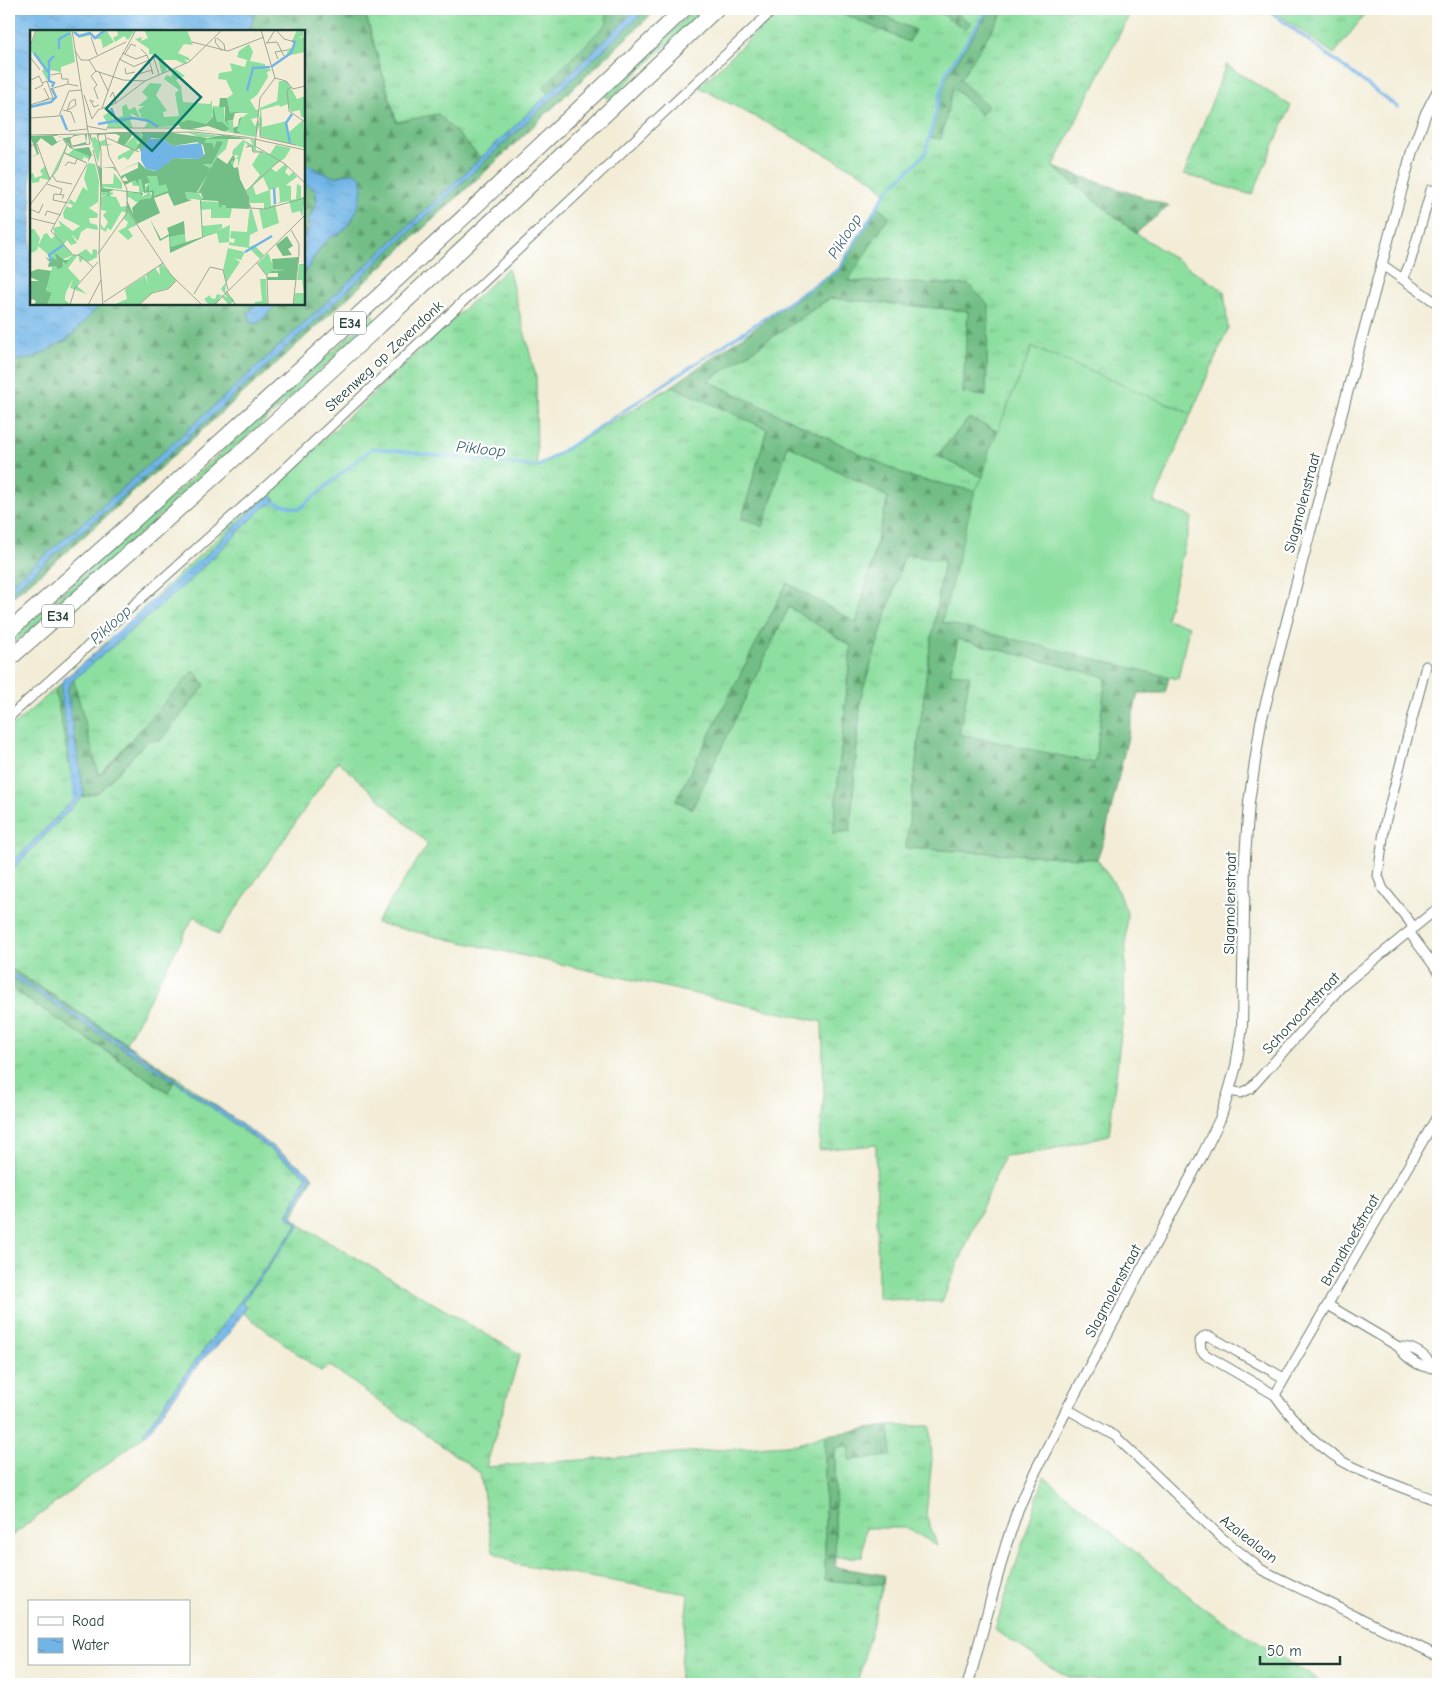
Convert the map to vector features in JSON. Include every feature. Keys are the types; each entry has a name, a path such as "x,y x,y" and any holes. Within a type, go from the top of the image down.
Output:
{"highway":[{"name":"E34","path":"9,631 78,571 340,332 570,119 684,9"},
{"name":"E34","path":"9,659 354,350 716,9"}],"street":[{"name":"Steenweg op Zevendonk","path":"9,717 286,468 774,9"},
{"name":"Slagmolenstraat","path":"968,1684 1006,1545 1018,1509 1035,1472 1125,1298 1180,1200 1220,1119 1229,1091 1236,1066 1242,1028 1245,857 1249,802 1261,722 1412,151 1426,113 1438,90"},
{"path":"1403,279 1410,263 1431,190 1438,191"},
{"path":"1381,264 1438,304"},
{"path":"1426,666 1385,823 1378,876 1383,889 1410,922 1411,930 1438,971"},
{"name":"Schorvoortstraat","path":"1229,1091 1240,1094 1250,1089 1341,987 1438,908"},
{"name":"Brandhoefstraat","path":"1276,1395 1284,1378 1438,1115"},
{"path":"1328,1305 1399,1347 1406,1346 1422,1354 1428,1358 1436,1369"},
{"path":"1284,1378 1211,1337 1205,1336 1200,1341 1201,1350 1206,1355 1276,1395 1283,1406 1332,1455 1352,1467 1438,1501"},
{"name":"Azalealaan","path":"1067,1410 1115,1436 1221,1537 1262,1570 1438,1656"}],"green space":[{"path":"256,9 364,9 396,122 438,114 481,158 548,95 543,87 607,23 605,9 657,9 490,167 280,360 71,548 9,600 9,362 36,357 68,339 100,305 256,305 265,315 276,305 305,305 305,271 323,244 329,237 333,236 350,172 336,177 305,163 305,30 249,30"},
{"path":"364,9 605,9 607,23 543,87 549,95 481,158 438,114 397,123"},
{"path":"695,9 704,9 610,99 605,96"},
{"path":"780,9 832,9 909,42 915,30 868,9 935,9 965,29 956,13 959,9 990,9 946,78 930,137 941,139 953,86 981,115 988,106 959,80 1005,9 1132,9 1053,167 1136,233 1224,291 1228,329 1191,414 1032,347 999,432 969,418 937,455 983,477 975,491 910,477 708,381 830,298 968,311 963,393 985,396 969,285 847,281 889,216 877,206 886,192 868,177 699,87"},
{"path":"832,9 868,9 915,30 909,42"},
{"path":"935,9 959,9 956,13 971,23 965,29"},
{"path":"990,9 1005,9 960,80 988,106 981,115 953,87 941,139 930,137 946,78"},
{"path":"1271,9 1369,9 1334,54"},
{"path":"1226,65 1291,106 1252,195 1184,174"},
{"path":"1053,167 1169,206 1136,233"},
{"path":"305,184 315,190 316,198 305,235"},
{"path":"877,206 889,216 848,281 969,285 989,305 986,396 963,393 968,311 830,298 708,381 910,477 975,491 942,622 1169,677 1165,693 1138,693 1105,836 1097,859 906,848 928,661 944,561 905,554 861,696 850,831 833,833 851,646 789,607 692,809 676,800 787,583 857,623 888,497 788,445 763,527 742,518 767,429 672,386 839,269","holes":["958,639 1106,677 1095,763 959,734 970,675 950,673"]},
{"path":"508,268 536,377 537,467 672,386 767,429 742,518 763,526 788,445 888,497 856,624 787,583 676,801 692,808 789,607 851,646 833,833 850,831 861,696 905,554 944,561 928,661 906,848 1097,859 1115,885 1127,912 1123,1017 1109,1135 1039,1152 1004,1156 942,1302 878,1298 876,1145 819,1150 824,1093 822,1022 376,923 428,844 338,761 218,935 194,916 126,1043 9,967 9,729 55,689 76,799 99,792 148,740 161,740 205,685 194,671 98,776 72,674"},
{"path":"374,314 375,321 138,535 9,648 9,639 134,531"},
{"path":"1032,347 1191,414 1154,502 1192,517 1166,619 1189,626 1178,679 942,622 975,491 983,477 989,452"},
{"path":"969,418 999,432 989,452 983,477 937,456"},
{"path":"958,639 1106,677 1095,764 959,734 970,676 950,674"},
{"path":"194,670 205,685 161,740 148,740 99,792 76,799 55,689 72,674 99,776"},
{"path":"9,967 177,1077 168,1092 9,987"},
{"path":"9,987 167,1092 177,1077 313,1177 292,1218 300,1225 520,1354 486,1467 798,1444 825,1435 825,1580 883,1585 857,1684 679,1684 688,1594 520,1565 493,1552 480,1473 329,1365 322,1372 238,1309 145,1435 9,1538"},
{"path":"889,1426 930,1426 932,1460 926,1515 937,1545 906,1528 865,1528 863,1557 835,1557 835,1447 849,1445 850,1460 891,1455"},
{"path":"889,1426 891,1456 849,1460 849,1445 835,1448 835,1567 884,1575 883,1585 825,1580 825,1435"},
{"path":"1044,1477 1206,1610 1325,1684 1125,1684 1069,1677 1049,1666 995,1629"}],"water":[{"path":"9,9 256,9 249,30 30,30 30,305 100,305 68,339 36,357 9,362"},
{"path":"637,9 647,9 266,367 127,493 9,594 9,585 132,480 332,297 562,82"},
{"path":"305,164 329,175 341,176 353,173 362,178 360,202 350,223 339,234 329,238 305,272 305,236 309,228 308,220 317,199 315,190 305,184"},
{"path":"255,305 276,305 261,321 255,324 251,322 248,312"},
{"path":"272,496 275,503 264,507 190,580 71,682 67,691 84,795 9,873 9,866 77,796 61,698 61,687 64,679 171,589 260,502"},
{"path":"9,971 136,1052 311,1174 311,1178 291,1214 300,1224 242,1303 245,1305 245,1310 226,1337 199,1363 146,1435 143,1433 296,1227 297,1223 287,1216 307,1176 180,1085 9,975"}],"waterway":[{"name":"Pikloop","path":"272,502 299,509 372,448 537,467 839,269 886,192 925,154 946,73 988,9"},
{"path":"1267,9 1397,107"},
{"path":"1431,154 1438,160"},
{"name":"Pikloop","path":"110,640 201,560"},
{"name":"Pikloop","path":"70,747 75,800"}]}
